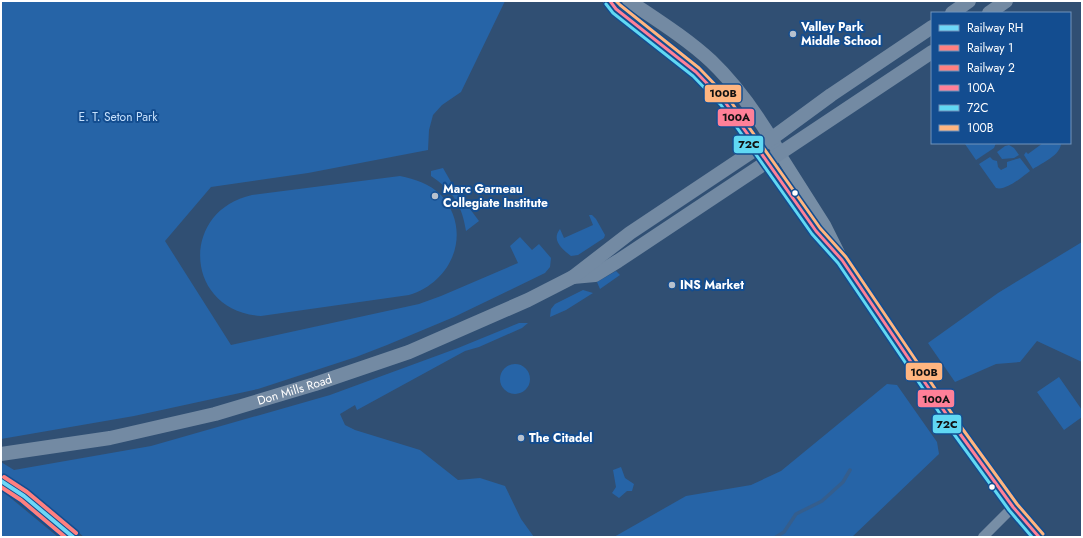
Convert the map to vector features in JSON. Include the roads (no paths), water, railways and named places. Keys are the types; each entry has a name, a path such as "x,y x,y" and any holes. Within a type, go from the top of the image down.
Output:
{"main road":[{"path":"610,1 616,9 696,72 724,102 767,161"},
{"path":"629,1 711,61 739,93 760,121 780,154"},
{"path":"953,12 969,1"},
{"path":"990,12 1006,1"},
{"name":"Don Mills Road","path":"1,454 110,438 215,414 315,384 409,352 528,300 573,277 630,233 758,148 831,95 931,28"},
{"name":"Don Mills Road","path":"573,277 595,275 931,53"}],"street":[{"path":"780,154 825,225 842,260"},
{"path":"767,161 816,231 842,260 955,427 1013,507 1039,537"},
{"path":"983,537 1013,507"}],"waterway":[{"path":"776,537 784,532 796,514 822,501 843,482 850,470"}],"rail line":[{"name":"2","path":"4,477 27,492 76,533"},
{"name":"RH","path":"1,481 24,496 73,537"},
{"name":"1","path":"1,487 21,500 65,537"}],"place":[{"name":"Valley Park Middle School","path":"793,34"},
{"name":"Marc Garneau Collegiate Institute","path":"435,196"},
{"name":"INS Market","path":"672,285"},
{"name":"The Citadel","path":"521,438"}],"park label":[{"name":"E. T. Seton Park","path":"118,117"}]}
